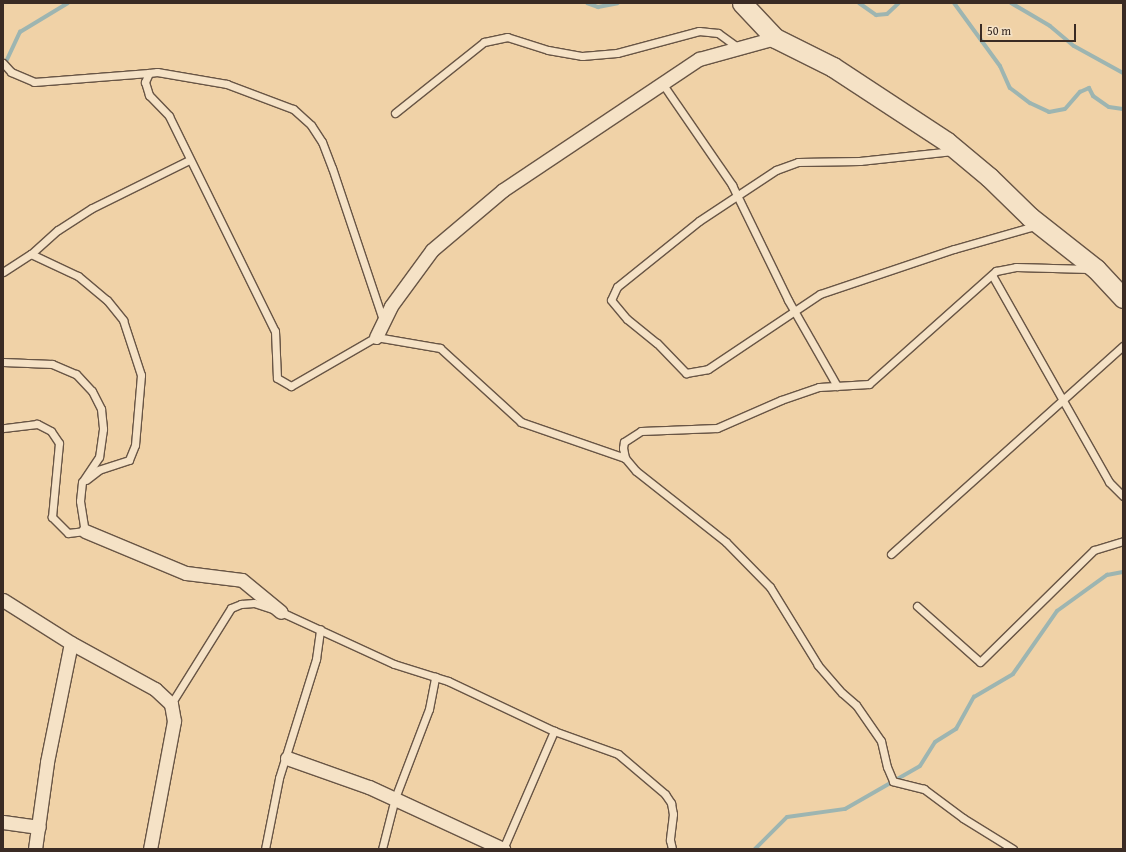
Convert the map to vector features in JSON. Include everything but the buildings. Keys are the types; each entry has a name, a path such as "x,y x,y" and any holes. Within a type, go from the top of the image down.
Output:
{"street":[{"path":"742,3 775,38 833,67 957,150 1040,224 1096,269 1123,298"},
{"path":"376,337 383,320 432,250 503,190 699,59 737,47 775,38"},
{"path":"85,532 186,573 242,580 281,612"},
{"path":"3,600 71,643 155,689 171,704 174,721 150,849"},
{"path":"35,849 47,762 71,643"},
{"path":"287,758 337,774 395,798 503,849"},
{"path":"3,822 39,827"}],"lane":[{"path":"395,113 484,42 507,37 548,50 582,56 617,53 699,31 718,33 737,47"},
{"path":"3,63 7,73 34,82 157,72 227,84 293,109 311,125 322,142 383,320"},
{"path":"149,73 145,82 149,96 169,116 189,160 275,331 277,378 291,386 376,337 440,348 521,422 625,458 661,492 726,542 770,587 818,665 856,705 881,742 886,767 893,781 924,788 964,818 1013,849"},
{"path":"662,83 737,196 794,310 837,386"},
{"path":"957,150 860,161 798,162 776,170 699,221 617,287 611,300 627,320 657,343 686,373 708,369 820,294 868,276 1040,224"},
{"path":"3,272 32,254 58,230 92,208 189,160"},
{"path":"32,254 78,276 107,300 123,320 141,375 135,445 129,460 99,470 82,482"},
{"path":"625,458 624,442 641,431 717,428 781,400 819,387 869,384 996,271 1016,267 1096,269"},
{"path":"992,275 1109,482 1123,496"},
{"path":"891,554 1123,346"},
{"path":"3,362 52,364 76,374 92,391 102,409 103,429 99,457 82,482 80,501 85,532 68,533 52,517 59,443 51,431 36,424 3,428"},
{"path":"918,606 980,662 1094,550 1123,541"},
{"path":"171,704 231,608 241,604 254,603 281,612 394,664 435,677 554,732 618,754 665,794 673,814 670,840 672,849"},
{"path":"265,849 279,778 287,758 316,659 320,629"},
{"path":"382,849 395,798 429,709 435,677"},
{"path":"503,849 554,732"}],"waterway":[{"path":"4,66 20,32 68,3"},
{"path":"587,3 598,7 618,3"},
{"path":"859,3 876,15 887,14 899,3"},
{"path":"954,3 1000,66 1010,88 1030,103 1049,112 1065,109 1080,92 1089,88 1093,96 1109,107 1123,109"},
{"path":"1011,3 1050,26 1074,46 1123,73"},
{"path":"755,849 787,817 845,809 920,766 935,742 956,729 974,697 1013,674 1057,611 1107,575 1123,572"}]}
